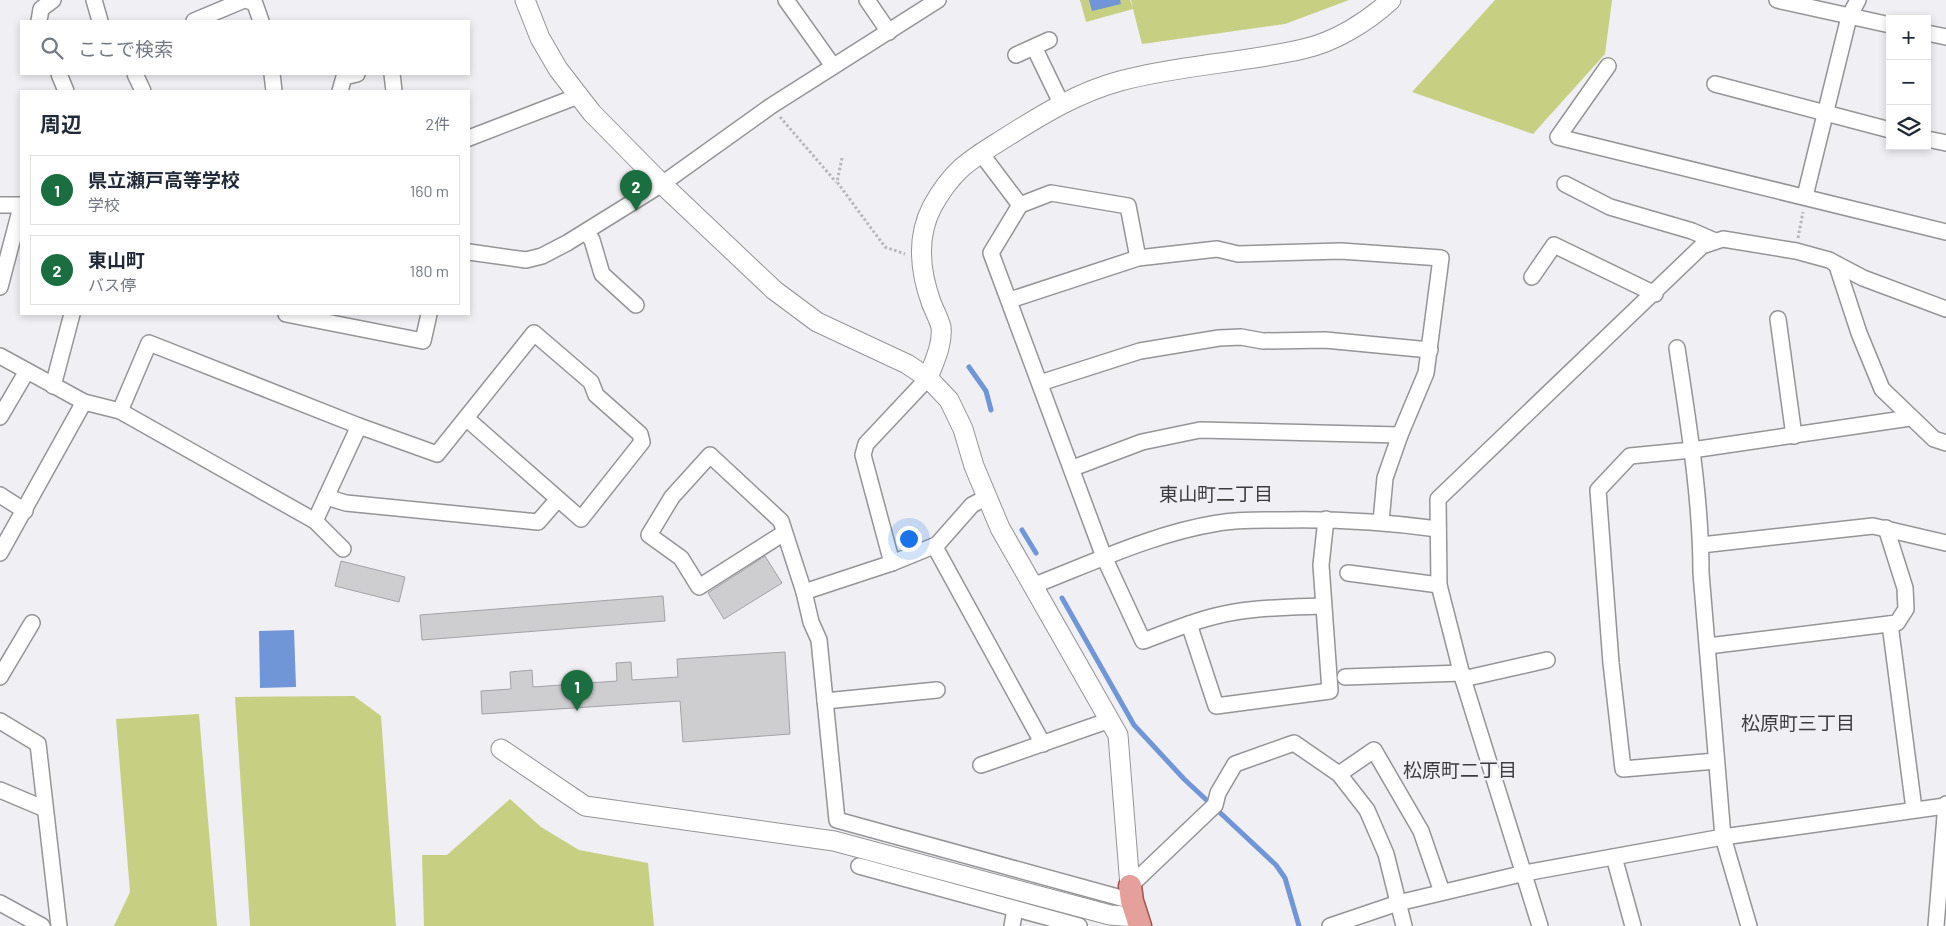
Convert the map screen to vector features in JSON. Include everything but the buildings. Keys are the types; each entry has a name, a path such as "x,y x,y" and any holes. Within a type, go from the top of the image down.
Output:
{"street":[{"path":"39,20 41,9 53,0"},
{"path":"94,0 100,20"},
{"path":"196,20 246,0 255,4 261,20"},
{"path":"525,0 540,38 578,96 662,184 774,290 817,322 907,364 928,378 948,400 963,428 974,466 1000,528 1035,585 1118,735 1134,908"},
{"path":"786,0 833,66"},
{"path":"867,0 889,32"},
{"path":"470,252 526,260 542,256 586,232 662,184 771,106 938,0"},
{"path":"892,563 862,455 866,444 928,378 937,355 941,326 925,285 920,260 924,228 931,208 962,166 980,152 1061,103 1118,82 1167,70 1304,49 1346,33 1377,13 1391,0"},
{"path":"1777,0 1886,24"},
{"path":"1805,196 1849,17 1858,0"},
{"path":"1931,34 1946,37"},
{"path":"1016,55 1049,40"},
{"path":"1034,47 1061,103"},
{"path":"1608,66 1558,137 1946,232"},
{"path":"60,75 66,90"},
{"path":"137,75 143,90"},
{"path":"272,75 274,90"},
{"path":"340,90 344,77 353,75"},
{"path":"392,75 394,90"},
{"path":"1715,84 1886,129"},
{"path":"470,138 578,96"},
{"path":"1931,140 1946,143"},
{"path":"980,152 1020,205"},
{"path":"1565,184 1610,207 1692,231 1716,241"},
{"path":"1138,258 1128,206 1051,193 1020,205 991,253 1104,557 1143,641 1189,624 1233,612 1269,608 1323,606"},
{"path":"0,204 20,206"},
{"path":"0,287 20,210"},
{"path":"586,232 592,240 602,274 636,304"},
{"path":"1540,926 1462,676 1439,585 1438,499 1655,294 1702,246 1723,239 1796,251 1830,260 1837,266 1946,310"},
{"path":"1532,277 1554,245 1655,294"},
{"path":"1010,300 1138,258 1217,249 1238,254 1341,251 1441,258 1426,373 1400,435 1385,478 1381,522"},
{"path":"1837,266 1859,333 1882,389 1934,439 1946,443"},
{"path":"54,386 72,315"},
{"path":"291,315 423,341 429,315"},
{"path":"1778,319 1794,436"},
{"path":"120,411 150,343 359,426 437,454 534,333 591,382 596,396 640,434 642,442 580,519 466,418"},
{"path":"1040,383 1140,351 1219,338 1242,337 1263,341 1326,340 1430,350"},
{"path":"1677,348 1692,450 1701,544 1701,573 1723,837 1749,926"},
{"path":"0,356 84,402 120,411 315,520 343,549"},
{"path":"0,417 27,372"},
{"path":"0,553 84,402"},
{"path":"1716,761 1623,769 1598,490 1630,456 1692,450 1910,418"},
{"path":"315,520 359,426"},
{"path":"1072,468 1142,442 1200,430 1232,429 1400,435"},
{"path":"784,533 699,587 681,558 649,535 672,497 710,455 781,521 819,640 837,820 1134,908"},
{"path":"0,495 25,511"},
{"path":"326,497 346,503 538,522 558,499"},
{"path":"935,547 972,505 987,497"},
{"path":"1035,585 1104,557 1179,532 1219,523 1326,520 1381,522 1438,529"},
{"path":"1189,624 1216,706 1330,691 1320,565 1326,520"},
{"path":"1701,544 1873,526 1946,543"},
{"path":"1708,646 1897,623 1906,609 1905,588 1886,528"},
{"path":"804,592 892,563 936,544 935,547 1043,744"},
{"path":"1348,573 1439,585"},
{"path":"0,677 32,623"},
{"path":"1890,624 1914,809"},
{"path":"1344,677 1462,676 1547,660"},
{"path":"825,701 937,690"},
{"path":"981,765 1110,720"},
{"path":"0,721 38,744 59,926"},
{"path":"500,749 585,806 834,840 1110,914 1134,908 1212,808 1218,793 1235,764 1294,743 1339,774 1367,810 1386,854 1404,926"},
{"path":"1339,774 1374,750 1422,831 1442,892"},
{"path":"0,790 45,809"},
{"path":"1330,926 1398,902 1525,873 1723,837 1946,805 1936,926"},
{"path":"1614,857 1633,926"},
{"path":"859,866 1079,926"},
{"path":"0,902 42,926"},
{"path":"1012,926 1015,909"}],"path":[{"path":"771,106 837,182 885,247 920,260"},
{"path":"837,182 842,158"},
{"path":"1796,251 1805,196"}],"green space":[{"path":"1080,0 1130,0 1133,8 1131,0 1349,0 1285,24 1142,44 1133,9 1086,22"},
{"path":"1495,0 1612,0 1605,54 1533,134 1412,92"},
{"path":"354,696 381,716 396,926 250,926 235,697"},
{"path":"199,714 217,926 114,926 130,892 116,719"},
{"path":"510,799 541,827 579,850 648,863 654,926 424,926 422,855 447,855"}],"water":[{"path":"1089,0 1120,0 1121,4 1092,11"},
{"path":"294,630 296,687 260,688 259,631"}],"waterway":[{"path":"969,367 986,391 991,410"},
{"path":"1022,530 1036,553"},
{"path":"1062,598 1134,725 1184,779 1276,865 1285,878 1299,926"}],"place":[{"name":"東山町","path":"636,211"},
{"name":"県立瀬戸高等学校","path":"577,711"}],"district":[{"name":"東山町二丁目","path":"1216,493"},
{"name":"松原町三丁目","path":"1798,722"},
{"name":"松原町二丁目","path":"1460,769"}]}
